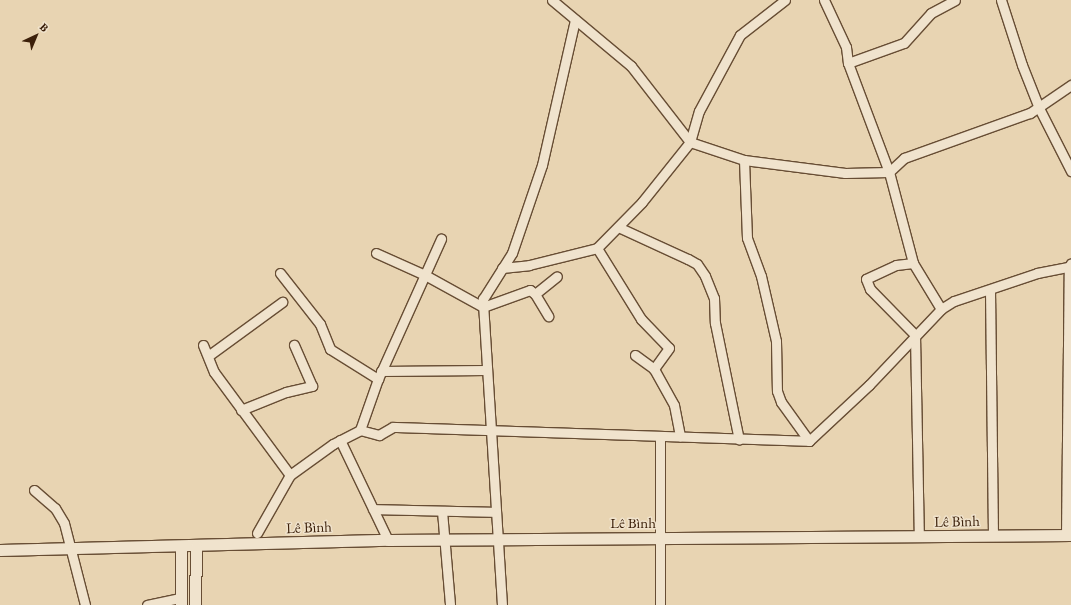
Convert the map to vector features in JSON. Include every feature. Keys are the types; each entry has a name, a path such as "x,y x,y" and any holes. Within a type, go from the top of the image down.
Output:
{"street":[{"path":"554,0 575,20 631,66 690,142 744,160 845,173 889,172 904,158 954,142 1039,108 1071,85"},
{"path":"502,268 529,264 597,248 642,202 690,142 699,111 740,35 785,0"},
{"path":"824,0 846,47 848,63 889,172 913,263 941,309"},
{"path":"848,63 904,43 931,13 954,0"},
{"path":"1001,0 1022,65 1039,108 1071,171"},
{"path":"502,605 492,432 486,370 483,299 512,253 542,165 575,20"},
{"path":"744,160 747,238 761,276 776,341 777,391 782,402 809,441"},
{"path":"618,227 697,264 705,276 714,298 715,323 739,440"},
{"path":"360,430 380,375 441,239"},
{"path":"597,248 641,319 669,348 654,369"},
{"path":"376,253 425,275 483,307 530,290 536,294 548,316"},
{"path":"913,263 896,265 866,279 870,289 915,335 919,537"},
{"path":"257,532 290,475 340,440 360,430 378,435 393,427 492,432 680,436 739,440 809,441 869,385 941,309 954,301 1037,273 1070,265 1068,535"},
{"path":"280,273 320,324 330,349 380,375 486,370"},
{"path":"536,294 557,276"},
{"path":"990,290 993,536"},
{"path":"208,356 282,302"},
{"path":"203,345 214,372 290,475"},
{"path":"241,410 286,392 312,386 294,345"},
{"path":"635,355 654,369 674,406 680,436"},
{"path":"660,436 660,605"},
{"path":"340,440 388,540"},
{"path":"34,490 59,514 71,548 85,605"},
{"path":"373,509 496,512"},
{"path":"442,511 450,605"},
{"name":"Lê Bình","path":"0,550 181,547 388,540 1068,535"},
{"path":"195,605 196,546"},
{"path":"148,605 181,602 181,547"}]}
